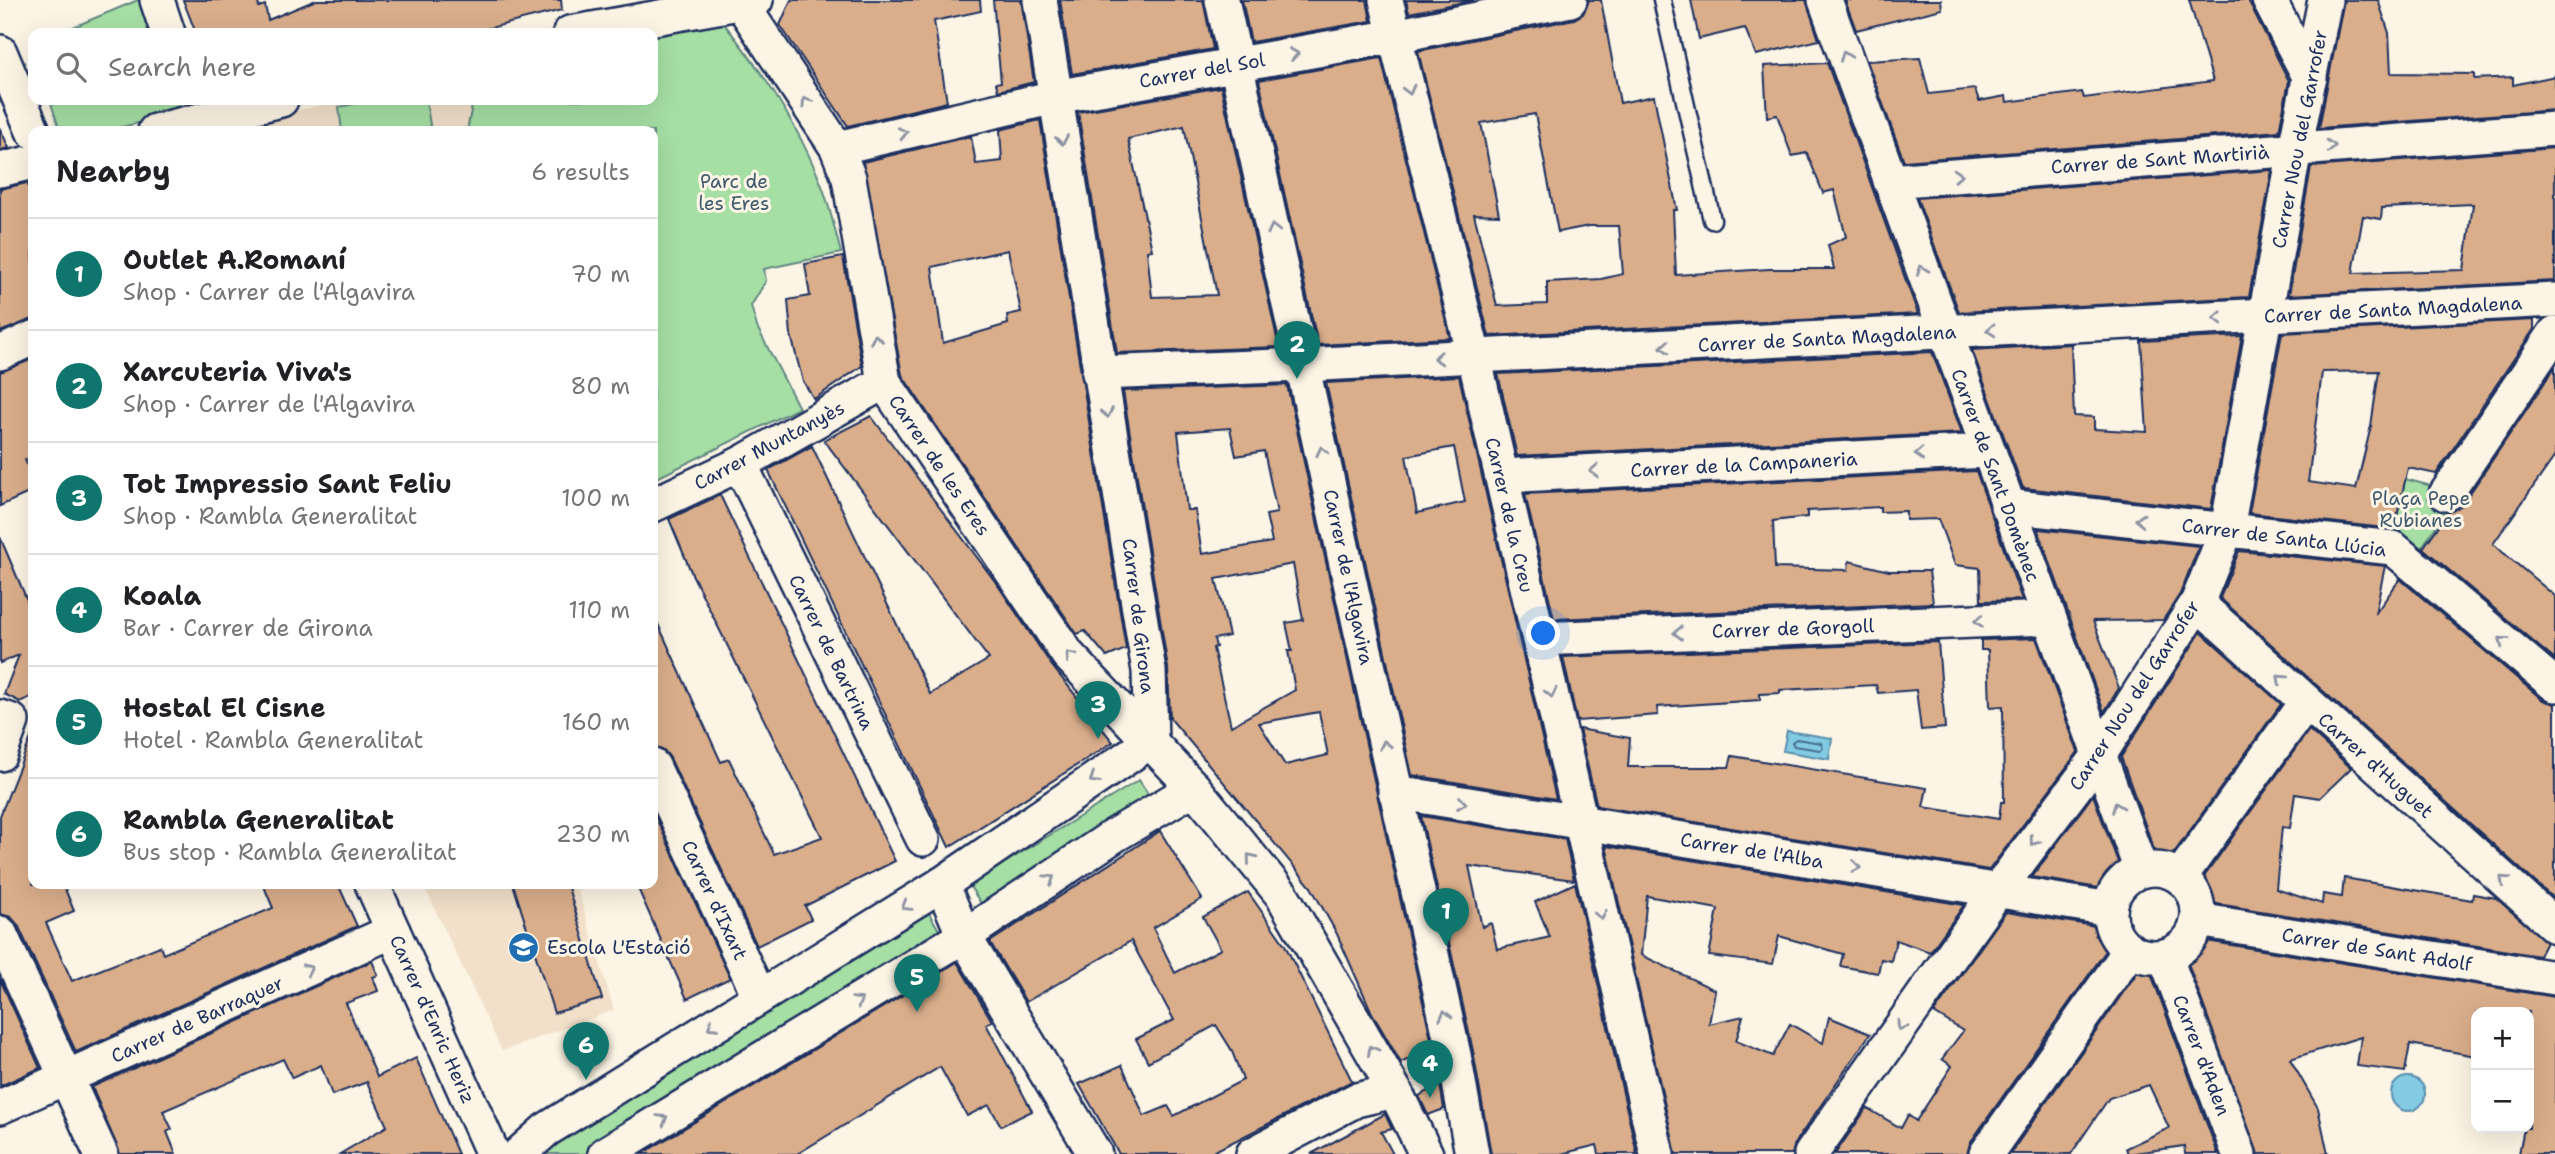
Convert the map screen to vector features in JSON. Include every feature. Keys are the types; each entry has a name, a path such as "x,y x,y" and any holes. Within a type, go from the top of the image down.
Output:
{"street":[{"path":"157,0 166,28"},
{"name":"Carrer de Girona","path":"1040,0 1149,670 1151,741"},
{"name":"Carrer de l'Algavira","path":"1222,0 1454,1055 1472,1154"},
{"name":"Carrer de la Creu","path":"1386,0 1474,356 1657,1154"},
{"name":"Carrer del Sol","path":"836,148 1055,97 1395,36 1570,0"},
{"name":"Carrer de Sant Domènec","path":"1825,0 2047,618 2141,870"},
{"path":"2269,0 2310,78"},
{"name":"Carrer Nou del Garrofer","path":"1811,1154 1997,891 2098,757 2197,603 2227,529 2295,149 2325,0"},
{"path":"597,28 745,1"},
{"name":"Carrer de les Eres","path":"745,1 836,148 849,178 884,382 1068,656 1151,741"},
{"path":"0,52 31,126"},
{"path":"164,126 191,111 240,105"},
{"name":"Carrer de Sant Martirià","path":"1890,181 2555,129"},
{"path":"0,170 28,163"},
{"name":"Carrer de Santa Magdalena","path":"1099,373 1303,365 2555,300"},
{"path":"2446,494 2555,333"},
{"path":"0,353 28,340"},
{"name":"Carrer Muntanyès","path":"658,503 740,464 884,382"},
{"name":"Carrer de la Campaneria","path":"1502,476 1987,451"},
{"name":"Carrer de Bartrina","path":"740,464 923,839"},
{"name":"Carrer de Santa Llúcia","path":"2007,506 2393,548 2555,685"},
{"name":"Carrer d'Huguet","path":"2197,603 2555,926"},
{"name":"Carrer de Gorgoll","path":"1539,639 2047,618"},
{"path":"2180,877 2306,702"},
{"path":"0,754 15,717"},
{"path":"519,1154 546,1130 942,884 1151,741 1194,788 1282,895 1395,1091 1426,1154"},
{"name":"Carrer d'Ixart","path":"658,777 759,996"},
{"path":"613,1152 964,936 1115,835 1194,788"},
{"name":"Carrer de l'Alba","path":"1395,792 2110,909"},
{"path":"2141,870 2168,870 2180,877 2195,896 2198,920 2187,943 2165,956 2141,955 2130,950 2114,932 2110,909 2120,885 2141,870"},
{"path":"942,884 964,936 1095,1154"},
{"name":"Carrer d'Enric Heriz","path":"374,889 493,1154"},
{"name":"Carrer de Sant Adolf","path":"2198,920 2555,978"},
{"name":"Carrer de Barraquer","path":"0,1107 393,931"},
{"path":"0,933 101,1154"},
{"path":"1986,1154 2130,950"},
{"name":"Carrer d'Aden","path":"2165,956 2239,1154"},
{"path":"1253,1154 1356,1100 1395,1091"}],"lane":[{"path":"1662,0 1712,220"}],"shaded area":[{"path":"320,105 472,105 468,126 234,126"},
{"name":"Escola L'Estació","path":"425,889 578,889 614,1010 502,1051"}],"green space":[{"path":"143,0 153,28 71,28"},
{"name":"Parc de les Eres","path":"721,20 764,78 802,142 825,194 841,253 764,269 766,281 751,306 757,327 799,408 658,478 658,126 468,126 472,105 658,105 658,32"},
{"path":"52,105 180,105 183,112 126,126 58,126"},
{"path":"427,105 430,126 341,126 339,107"},
{"name":"Plaça Pepe Rubianes","path":"2405,479 2439,488 2454,500 2411,563 2390,550"},
{"path":"1139,780 1154,803 984,908 969,885"},
{"path":"927,910 942,935 585,1154 529,1154"}],"water":[{"path":"1787,731 1832,738 1829,759 1783,751"},
{"path":"2408,1077 2420,1082 2425,1094 2420,1106 2408,1111 2396,1106 2391,1094 2396,1082"}],"building":[{"path":"183,0 257,0 259,7 265,5 268,20 316,0 561,0 562,10 490,28 194,28"},
{"path":"791,0 980,0 981,11 934,21 947,102 848,126 780,25"},
{"path":"993,0 1021,0 1034,82 998,91 996,83 1001,82"},
{"path":"1060,0 1203,0 1213,49 1072,74"},
{"path":"1242,0 1367,0 1371,21 1251,42"},
{"path":"1406,0 1474,0 1409,13"},
{"path":"1589,0 1601,0 1620,103 1654,96 1677,210 1673,210 1676,275 1769,269 1834,269 1828,245 1846,237 1834,190 1823,193 1807,153 1792,156 1777,115 1767,117 1764,66 1827,63 1918,314 1489,336 1418,51 1574,19 1583,14","holes":["1535,114 1558,232 1589,226 1619,226 1623,274 1601,279 1547,282 1547,304 1497,306 1474,214 1499,215 1481,123"]},
{"path":"1691,0 1806,0 1819,40 1756,55 1745,28 1699,39"},
{"path":"1845,0 1941,0 1942,9 1856,30"},
{"path":"2189,0 2248,0 2289,81 2279,131 1904,161 1867,61 1920,58 1929,94 1975,89 1979,101 2006,96 2007,102 2082,92 2084,98 2213,81"},
{"path":"2344,0 2378,0 2389,33 2391,73 2474,74 2474,79 2513,77 2513,85 2555,76 2555,110 2319,128"},
{"path":"1381,58 1450,338 1318,345 1259,80"},
{"path":"1221,87 1279,347 1117,353 1078,112","holes":["1184,126 1217,295 1152,297 1147,251 1152,250 1128,139"]},
{"path":"1040,120 1126,649 1107,657 1085,631 1077,634 902,375 863,162 971,136 976,164 1002,161 1000,130","holes":["1008,250 1021,312 1007,315 1008,324 943,343 932,267"]},
{"path":"0,128 9,148 0,150"},
{"path":"2555,148 2555,281 2289,295 2311,167","holes":["2473,204 2464,270 2353,273 2363,216 2381,219 2382,208"]},
{"path":"2272,170 2249,297 1959,312 1917,198"},
{"path":"27,183 28,185 28,321 0,332 0,189"},
{"path":"843,257 862,366 814,399 803,381 797,359 791,335 788,300 810,296 805,264"},
{"path":"2534,320 2534,329 2436,474 2408,468 2394,529 2249,513 2282,333","holes":["2379,371 2371,426 2356,489 2308,482 2322,372"]},
{"path":"2242,336 2211,509 2023,488 1972,350 2071,344 2074,416 2094,417 2094,429 2147,432 2141,341"},
{"path":"1932,352 1962,433 1517,456 1498,374"},
{"path":"28,361 28,458 25,460 28,467 28,493 0,506 0,372"},
{"path":"2555,367 2555,456 2493,544 2555,596 2555,660 2423,548 2448,513 2462,505"},
{"path":"1459,376 1556,799 1412,775 1326,383","holes":["1454,447 1465,502 1417,513 1406,456"]},
{"path":"1287,385 1433,1048 1401,1063 1372,1013 1337,934 1311,887 1170,718 1168,668 1123,391","holes":["1230,428 1236,456 1264,451 1277,513 1266,515 1272,542 1202,554 1195,510 1187,510 1178,432","1293,564 1303,620 1286,623 1292,651 1288,651 1295,690 1231,726 1213,648 1216,647 1214,639 1229,636 1216,579","1319,712 1328,755 1285,765 1259,723"]},
{"path":"871,416 997,584 1052,666 1113,742 949,847 768,470 812,446 930,694 989,659 824,440"},
{"path":"1976,471 2022,600 1981,601 1980,568 1955,565 1938,519 1906,520 1906,511 1880,512 1880,507 1807,511 1807,517 1773,521 1775,568 1848,570 1849,561 1889,571 1929,571 1933,603 1554,619 1525,494"},
{"path":"720,495 895,861 805,906 811,919 757,946 670,758 664,750 658,748 658,624 721,762 729,759 774,854 822,837 692,574 669,519"},
{"path":"2038,529 2199,546 2180,594 2163,620 2093,621 2119,688 2104,712"},
{"path":"0,537 28,602 28,698 20,702 4,694 19,655 0,663"},
{"path":"2239,551 2385,566 2375,614 2400,579 2543,700 2555,704 2555,900 2220,598"},
{"path":"2201,632 2281,704 2171,857 2156,855 2121,757"},
{"path":"2036,638 2078,752 1989,870 1597,806 1579,729 1630,738 1628,767 1729,767 1732,756 1927,788 1923,807 1999,819 2001,802 2004,802 2003,706 1990,707 1988,650 1981,650 1981,640"},
{"path":"1938,642 1945,728 1921,730 1916,690 1878,693 1876,685 1780,690 1780,693 1760,694 1760,700 1657,707 1658,715 1577,721 1563,657"},
{"path":"2309,730 2351,768 2320,798 2295,794 2290,828 2282,827 2276,889 2322,904 2323,894 2342,897 2344,878 2472,900 2473,894 2496,898 2546,942 2539,956 2205,902 2199,884"},
{"path":"28,745 28,889 65,889 74,911 46,923 72,981 160,946 163,954 273,908 265,889 340,889 357,926 76,1052 18,925 11,917 0,914 0,816"},
{"path":"2093,795 2119,865 2099,888 2032,877"},
{"path":"1421,816 1565,839 1574,880 1469,866 1482,927 1491,923 1497,949 1550,937 1535,902 1575,883 1637,1154 1599,1154 1597,1145 1561,1154 1491,1154 1473,1051"},
{"path":"658,822 730,978 687,999 638,889 658,889"},
{"path":"1160,831 1202,899 1153,928 1175,973 1221,949 1203,917 1248,892 1285,945 1352,1081 1209,1154 1119,1154 1079,1084 1122,1065 1144,1116 1168,1106 1174,1116 1243,1080 1231,1049 1216,1025 1148,1062 1136,1039 1174,1020 1131,941 1026,1002 990,942"},
{"path":"1606,846 1964,905 1930,952 1896,940 1891,961 1881,959 1878,973 1840,966 1843,954 1779,936 1773,964 1709,956 1718,909 1647,896 1641,955 1715,990 1709,1024 1743,1016 1736,1041 1773,1056 1790,1024 1823,1043 1829,1017 1870,1034 1795,1143 1792,1154 1676,1154"},
{"path":"515,889 569,889 602,999 554,1013"},
{"path":"2006,912 2095,926 2095,935 2105,952 1970,1143 1967,1154 1835,1154 1867,1108 1901,1128 1908,1115 1916,1121 1952,1066 1942,1059 1963,1031 1934,1013"},
{"path":"2200,940 2555,997 2555,1154 2519,1154 2523,1133 2534,1133 2534,1007 2471,1007 2471,1055 2410,1044 2405,1072 2357,1066 2361,1037 2290,1059 2318,1108 2328,1154 2258,1154 2186,958"},
{"path":"372,961 378,975 373,977 378,991 346,1003 377,1077 416,1058 458,1154 340,1154 387,1126 367,1082 332,1095 321,1065 292,1078 283,1059 163,1111 172,1129 167,1132 176,1154 120,1154 92,1087"},
{"path":"957,962 992,1021 986,1024 1032,1111 1001,1126 989,1105 967,1116 940,1067 797,1154 642,1154"},
{"path":"2139,970 2150,971 2218,1154 2185,1154 2184,1146 2128,1154 2126,1148 2169,1128 2149,1085 2109,1098 2071,1154 2010,1154"},
{"path":"0,979 40,1068 0,1086"},
{"path":"1440,1084 1444,1109 1428,1115 1419,1096"},
{"path":"1385,1114 1392,1129 1381,1132 1393,1154 1311,1154"}],"place":[{"name":"Xarcuteria Viva's","path":"1297,379"},
{"name":"Tot Impressio Sant Feliu","path":"1098,739"},
{"name":"Outlet A.Romaní","path":"1446,946"},
{"name":"Escola L'Estació","path":"524,947"},
{"name":"Hostal El Cisne","path":"917,1012"},
{"name":"Rambla Generalitat","path":"586,1080"},
{"name":"Koala","path":"1430,1098"}]}
